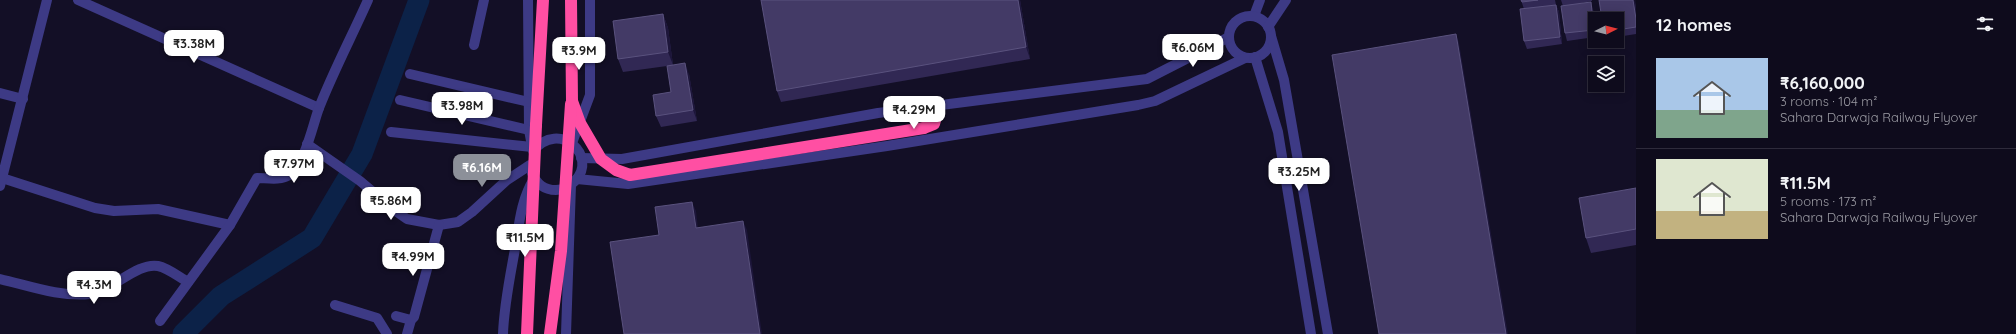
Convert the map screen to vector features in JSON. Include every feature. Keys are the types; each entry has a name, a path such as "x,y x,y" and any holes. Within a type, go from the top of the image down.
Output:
{"highway":[{"path":"528,334 543,0"},
{"path":"550,334 561,251 572,101 571,0"},
{"path":"572,101 580,123 601,159 616,170 630,175 924,128 934,124 939,106"}],"street":[{"path":"47,0 1,182 95,208 114,211 158,209 230,225"},
{"path":"78,0 319,108"},
{"path":"160,321 230,225 256,178 283,178 296,167 307,144 319,108 368,0"},
{"path":"474,45 484,0"},
{"path":"390,132 533,149 539,144 551,139 564,139 572,143 581,158 580,172 574,182 564,189 549,189 538,183 534,178 530,165 533,149 529,130 528,0"},
{"path":"572,143 590,95 590,0"},
{"path":"1254,16 1260,0"},
{"path":"574,182 628,184 887,146 1155,101 1263,53 1269,46 1270,32 1286,0"},
{"path":"1311,334 1278,132 1250,58 1234,50 1228,37 1230,28 1236,20 1245,16 1254,16 1262,20 1270,32 1284,80 1328,334"},
{"path":"581,158 630,158 878,113 1147,79 1228,37"},
{"path":"410,74 529,102"},
{"path":"0,93 23,99"},
{"path":"400,100 529,130"},
{"path":"307,144 360,182 407,219 439,225 458,222 472,212 507,180 530,165"},
{"path":"503,334 504,312 522,208 527,190 534,178"},
{"path":"566,334 574,182"},
{"path":"407,334 411,320 414,317 439,225"},
{"path":"0,278 68,295 92,294 144,268 158,266 188,282"},
{"path":"335,305 377,318 387,334"},
{"path":"396,316 411,320"}],"building":[{"path":"761,0 1018,0 1026,47 777,91"},
{"path":"1521,0 1538,0 1522,2"},
{"path":"1599,0 1633,0 1636,27 1624,29 1624,12 1601,12"},
{"path":"1591,2 1592,12 1588,12 1588,31 1565,33 1561,6"},
{"path":"1556,5 1560,37 1524,41 1520,9"},
{"path":"663,14 668,52 618,59 613,21"},
{"path":"1456,34 1506,334 1379,334 1332,55"},
{"path":"685,63 693,110 656,116 653,95 671,92 667,66"},
{"path":"1636,188 1636,229 1586,238 1579,198"},
{"path":"692,202 696,228 743,221 760,334 624,334 610,242 659,235 655,207"}],"waterway":[{"path":"183,334 221,296 312,238 362,154 419,0"}]}
